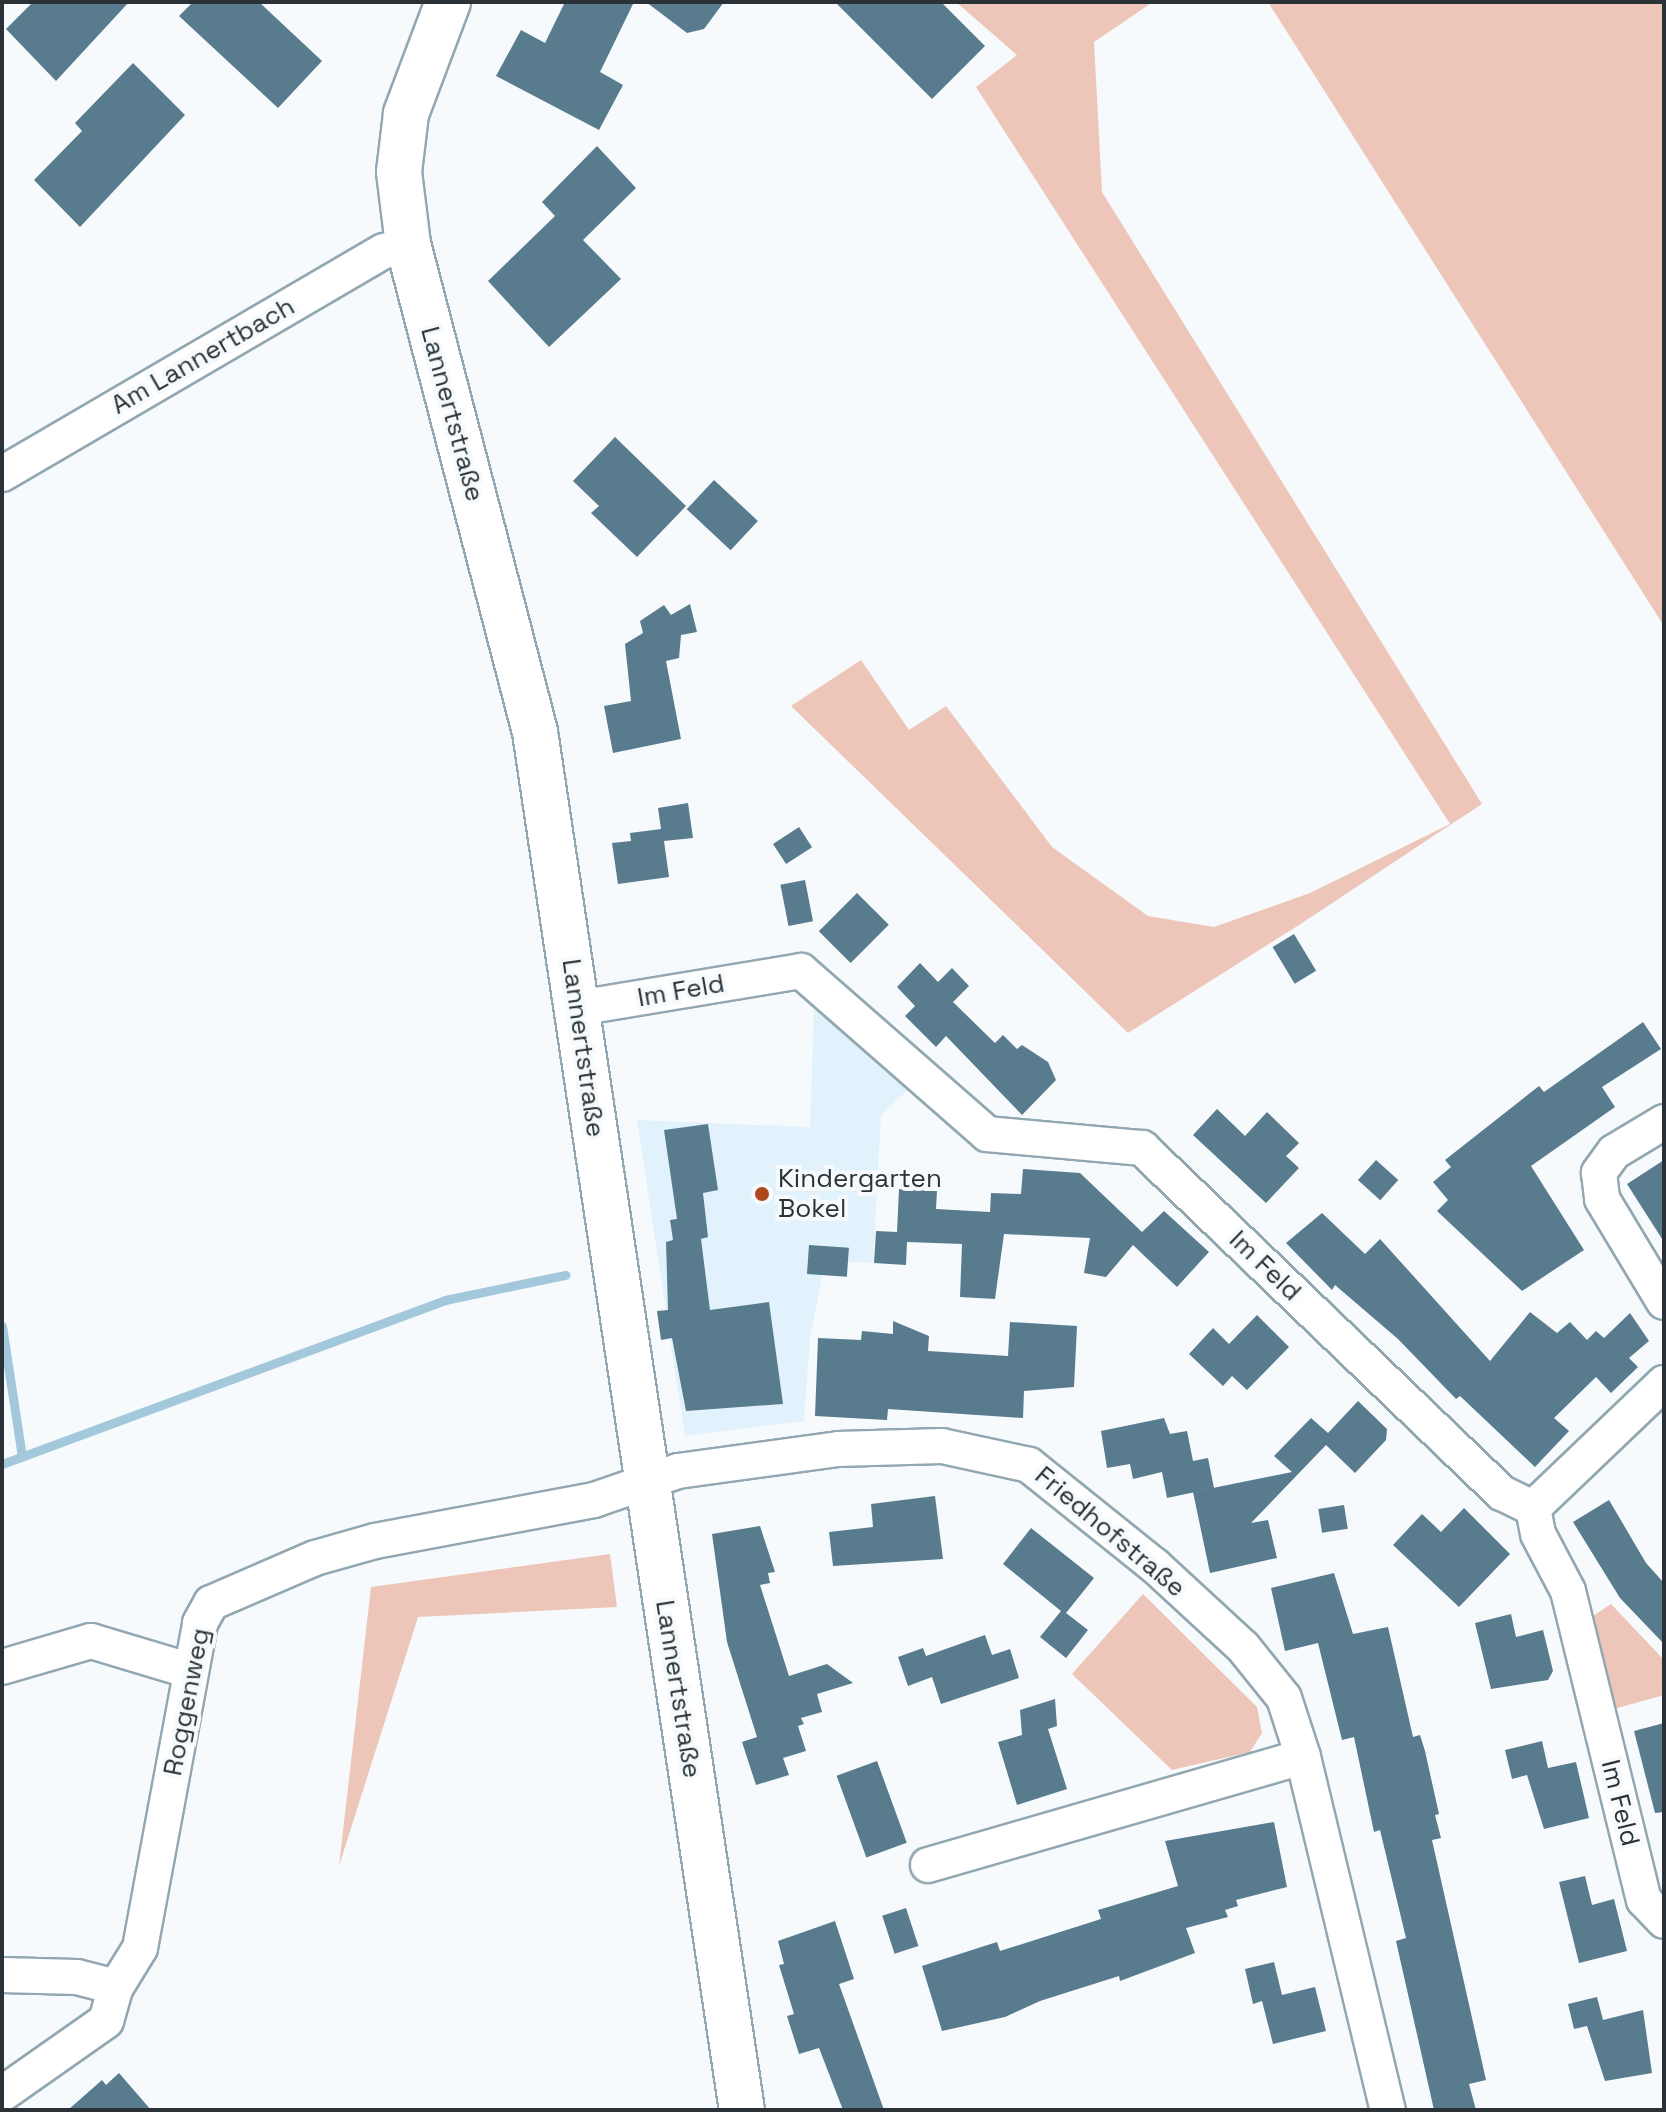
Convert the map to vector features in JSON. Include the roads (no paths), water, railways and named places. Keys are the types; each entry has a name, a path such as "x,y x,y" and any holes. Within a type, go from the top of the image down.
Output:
{"street":[{"name":"Lannertstraße","path":"448,2 406,114 399,172 408,244 535,732 578,1008 645,1484 742,2110"},
{"name":"Am Lannertbach","path":"2,474 384,251 408,244"},
{"name":"Im Feld","path":"578,1008 801,971 987,1134 1142,1148 1502,1493 1533,1508 1538,1534 1568,1591 1644,1900 1664,1921"},
{"path":"1664,1122 1614,1152 1599,1173 1602,1199 1664,1302"},
{"path":"1533,1508 1664,1383"},
{"name":"Friedhofstraße","path":"645,1484 678,1471 838,1449 942,1446 1029,1465 1154,1565 1243,1647 1284,1698 1303,1757 1388,2110"},
{"name":"Roggenweg","path":"2,2094 106,2021 116,1987 140,1948 200,1623 211,1603 234,1589 375,1541 594,1500 645,1484"},
{"path":"2,1667 91,1641 191,1671"},
{"path":"928,1865 1303,1757"},
{"path":"2,1975 77,1977 116,1987"}],"waterway":[{"path":"2,1464 445,1300 565,1275"},
{"path":"2,1326 22,1456"}],"place":[{"name":"Kindergarten Bokel","path":"762,1194"}]}
